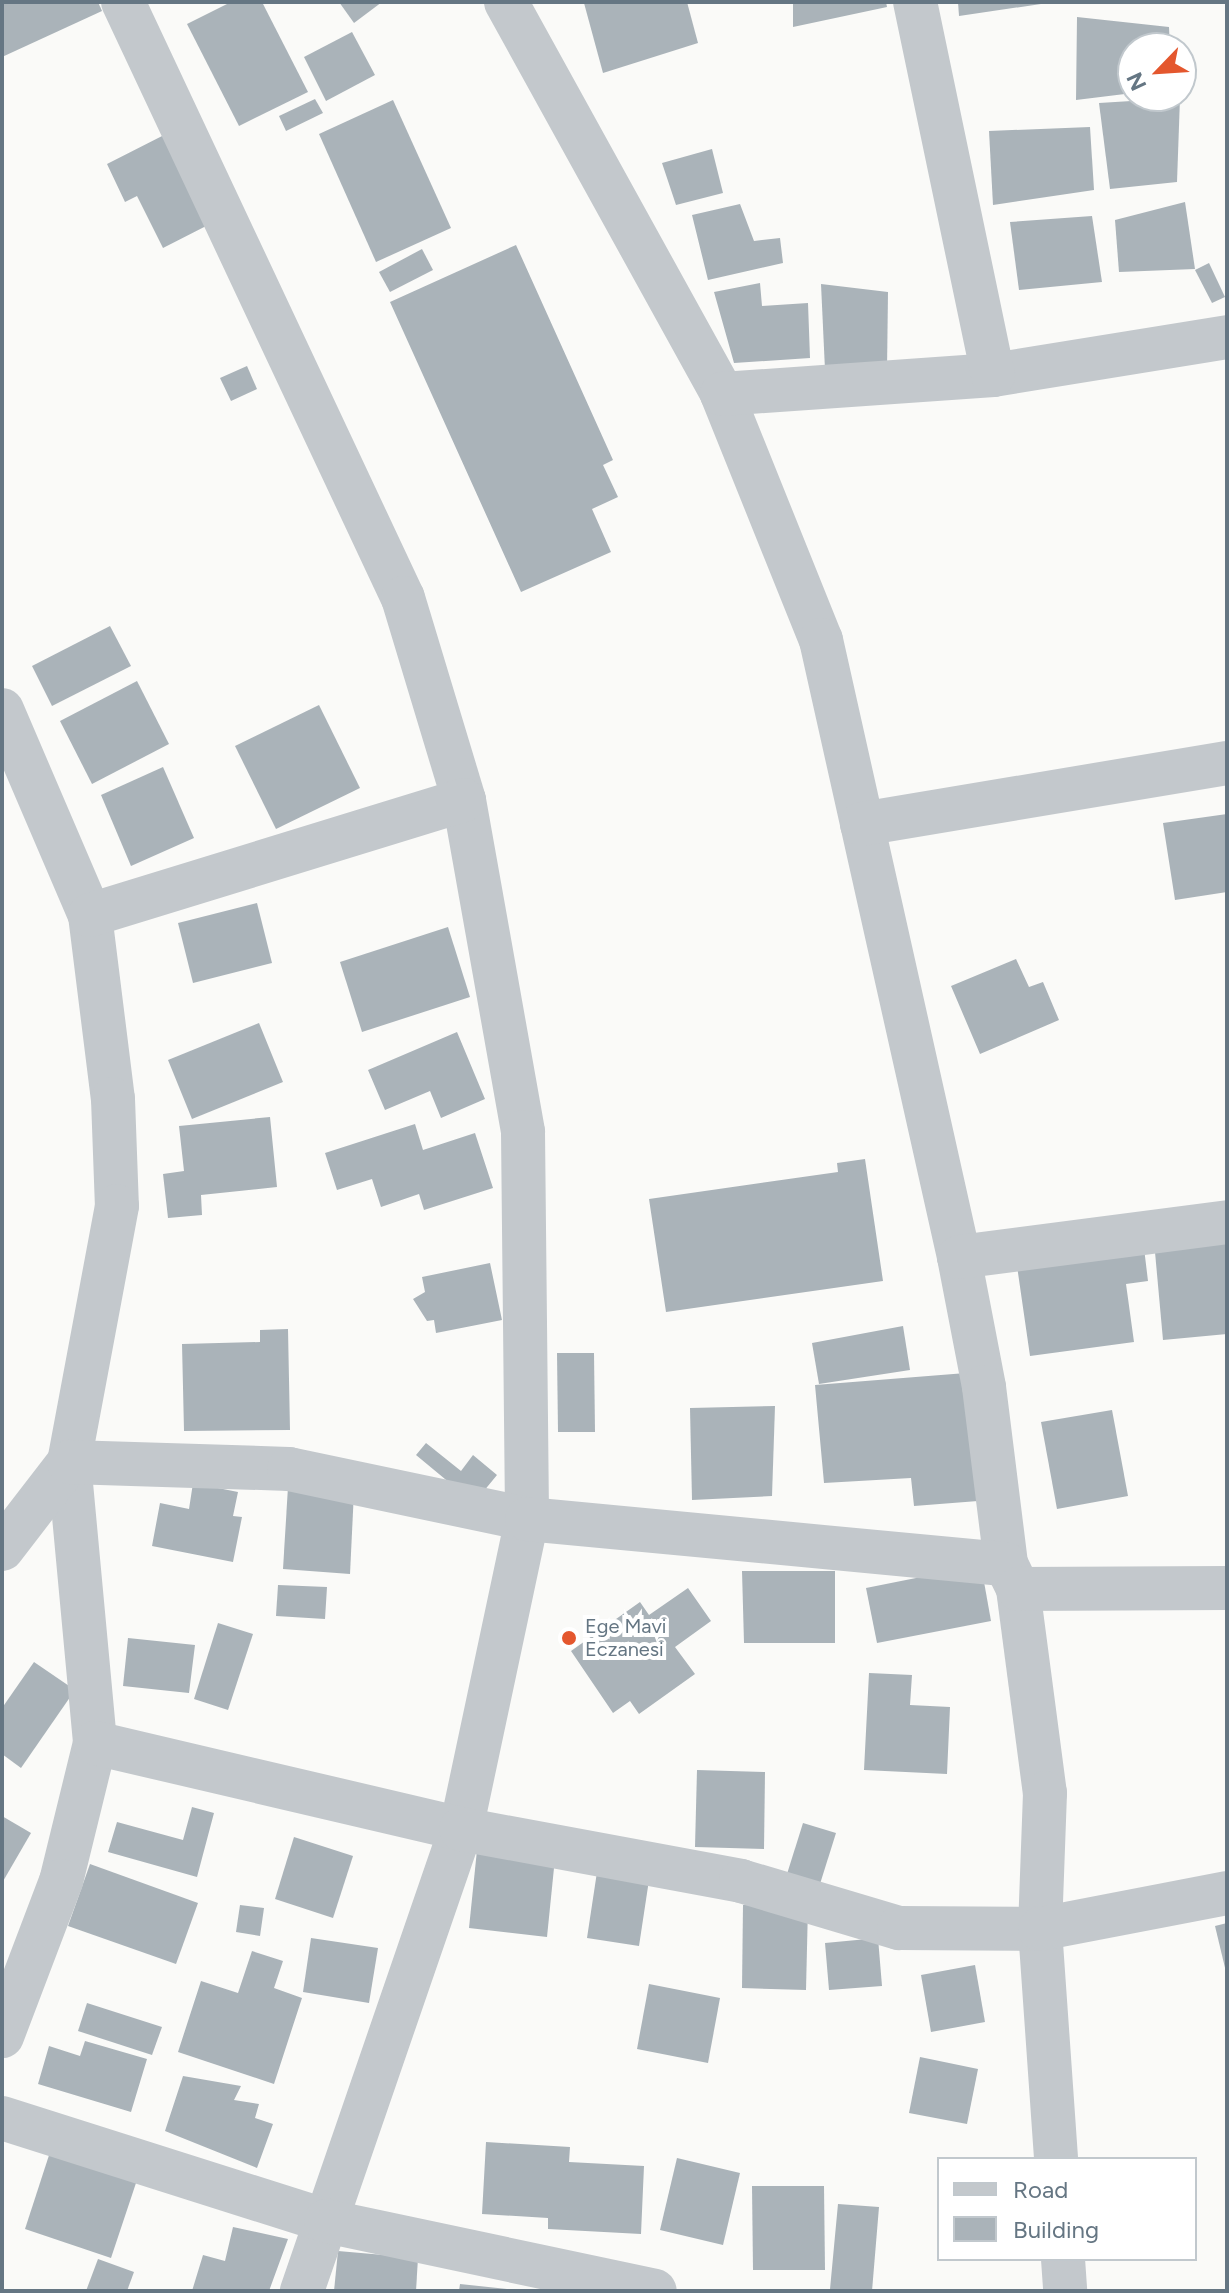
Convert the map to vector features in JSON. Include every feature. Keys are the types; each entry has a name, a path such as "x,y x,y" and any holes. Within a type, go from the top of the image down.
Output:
{"street":[{"path":"123,2 403,598 464,800 523,1132 527,1519 461,1829 302,2291"},
{"path":"506,2 722,394 821,640 959,1257 984,1387 1045,1793 1040,1929 1056,2157"},
{"path":"915,2 993,375"},
{"path":"722,394 993,375 1227,337"},
{"path":"2,710 90,915 113,1099 117,1206 69,1462 95,1743 61,1881 2,2036"},
{"path":"862,824 1227,763"},
{"path":"90,915 464,800"},
{"path":"959,1257 1227,1222"},
{"path":"69,1462 289,1469 527,1519 1012,1576 1227,1588"},
{"path":"2,1549 69,1462"},
{"path":"95,1743 461,1829 741,1881 899,1928 1040,1929 1227,1893"},
{"path":"2,2118 326,2221 655,2291"},
{"path":"1063,2261 1065,2291"}],"building":[{"path":"2,2 98,2 102,11 2,57"},
{"path":"231,2 262,2 308,92 239,126 187,24"},
{"path":"339,2 382,2 354,23"},
{"path":"687,2 698,43 603,73 584,3"},
{"path":"793,2 886,2 887,7 793,27"},
{"path":"958,2 1041,2 1041,4 959,16"},
{"path":"1077,17 1169,27 1169,32 1117,32 1117,95 1076,100"},
{"path":"352,32 375,75 326,101 304,57"},
{"path":"315,99 323,113 286,131 279,116"},
{"path":"393,100 451,228 376,262 319,134"},
{"path":"1117,102 1117,112 1180,112 1177,182 1110,189 1099,103"},
{"path":"1090,127 1094,190 993,205 989,131"},
{"path":"168,133 212,223 163,248 137,196 125,202 107,164"},
{"path":"712,149 723,193 676,205 662,163"},
{"path":"1185,202 1195,269 1119,272 1115,220"},
{"path":"740,204 754,241 780,238 783,263 708,280 692,215"},
{"path":"1092,216 1102,282 1019,290 1010,222"},
{"path":"516,245 613,460 603,465 618,497 592,509 611,552 521,592 390,302"},
{"path":"422,249 433,270 390,292 379,272"},
{"path":"1209,263 1225,297 1212,303 1195,270"},
{"path":"760,283 762,306 808,303 810,358 734,363 714,292"},
{"path":"821,284 888,292 887,370 825,370"},
{"path":"247,366 257,389 231,401 220,378"},
{"path":"110,626 131,666 52,706 32,666"},
{"path":"137,681 169,744 92,784 60,721"},
{"path":"319,705 360,788 276,829 235,746"},
{"path":"163,767 194,838 131,866 101,795"},
{"path":"1227,814 1227,892 1175,900 1163,823"},
{"path":"257,903 272,963 193,983 178,923"},
{"path":"448,927 470,997 362,1032 340,962"},
{"path":"1016,959 1029,987 1043,982 1059,1020 980,1054 951,986"},
{"path":"259,1023 283,1082 192,1119 168,1060"},
{"path":"457,1032 485,1099 441,1118 430,1091 385,1110 368,1070"},
{"path":"270,1117 277,1187 201,1195 202,1215 168,1218 163,1174 184,1171 179,1126"},
{"path":"415,1124 423,1150 475,1133 493,1188 424,1210 419,1194 381,1207 372,1179 337,1190 325,1153"},
{"path":"865,1159 883,1281 666,1312 649,1199 838,1172 837,1163"},
{"path":"1227,1235 1227,1334 1163,1340 1154,1241"},
{"path":"1144,1248 1148,1281 1126,1284 1134,1342 1030,1356 1017,1266"},
{"path":"490,1263 502,1320 436,1333 434,1320 427,1321 413,1299 425,1292 422,1277"},
{"path":"903,1326 910,1370 819,1384 812,1343"},
{"path":"288,1329 290,1430 184,1431 182,1344 260,1342 260,1330"},
{"path":"557,1353 594,1353 595,1432 558,1432"},
{"path":"966,1373 978,1501 914,1506 911,1478 824,1483 815,1385"},
{"path":"775,1406 772,1496 692,1500 690,1408"},
{"path":"1112,1410 1128,1496 1057,1509 1041,1422"},
{"path":"426,1443 461,1471 473,1455 497,1475 474,1503 416,1455"},
{"path":"193,1483 238,1492 233,1516 242,1517 233,1562 152,1546 160,1503 189,1509"},
{"path":"288,1487 354,1491 350,1574 283,1569"},
{"path":"981,1565 991,1621 877,1643 866,1588"},
{"path":"742,1571 835,1571 835,1643 744,1643"},
{"path":"278,1585 327,1587 325,1619 276,1616"},
{"path":"688,1588 711,1621 675,1647 695,1674 639,1714 630,1701 613,1713 571,1651 640,1602 649,1615"},
{"path":"218,1623 253,1634 228,1710 194,1699"},
{"path":"128,1638 195,1645 189,1693 123,1686"},
{"path":"34,1662 75,1690 21,1768 2,1754 2,1708"},
{"path":"869,1673 912,1675 910,1705 950,1707 947,1774 864,1770"},
{"path":"697,1770 765,1772 764,1849 695,1847"},
{"path":"192,1807 214,1813 197,1877 108,1852 117,1822 183,1840"},
{"path":"2,1816 31,1833 2,1883"},
{"path":"803,1823 836,1833 820,1884 787,1874"},
{"path":"294,1837 353,1856 333,1918 275,1899"},
{"path":"477,1850 555,1858 547,1937 469,1928"},
{"path":"90,1864 198,1903 176,1964 68,1926"},
{"path":"597,1872 649,1880 639,1946 587,1938"},
{"path":"240,1905 264,1908 260,1936 236,1932"},
{"path":"743,1905 808,1906 806,1990 742,1988"},
{"path":"1227,1923 1227,1972 1226,1972 1215,1926"},
{"path":"311,1938 378,1948 369,2003 303,1992"},
{"path":"878,1938 882,1986 829,1990 825,1943"},
{"path":"252,1951 283,1961 274,1988 302,1998 274,2084 178,2052 201,1981 238,1993"},
{"path":"975,1965 985,2022 931,2032 921,1975"},
{"path":"649,1984 720,1998 708,2063 637,2049"},
{"path":"87,2003 162,2027 152,2055 78,2031"},
{"path":"85,2041 147,2059 131,2112 38,2084 49,2046 80,2056"},
{"path":"920,2057 978,2069 967,2124 909,2113"},
{"path":"183,2076 241,2086 234,2100 259,2104 255,2118 273,2124 257,2168 165,2131"},
{"path":"486,2142 570,2147 569,2162 644,2166 641,2234 548,2229 548,2218 482,2214"},
{"path":"52,2146 139,2174 111,2258 25,2229"},
{"path":"677,2158 740,2173 723,2245 660,2230"},
{"path":"752,2186 824,2186 825,2270 753,2270"},
{"path":"838,2204 879,2207 872,2291 830,2289"},
{"path":"233,2227 288,2239 269,2291 192,2291 203,2255 225,2261"},
{"path":"338,2251 418,2258 416,2291 334,2291"},
{"path":"98,2259 134,2272 127,2291 86,2291"},
{"path":"460,2284 507,2289 507,2291 459,2291"}],"place":[{"name":"Ege Mavi Eczanesi","path":"569,1638"}]}
